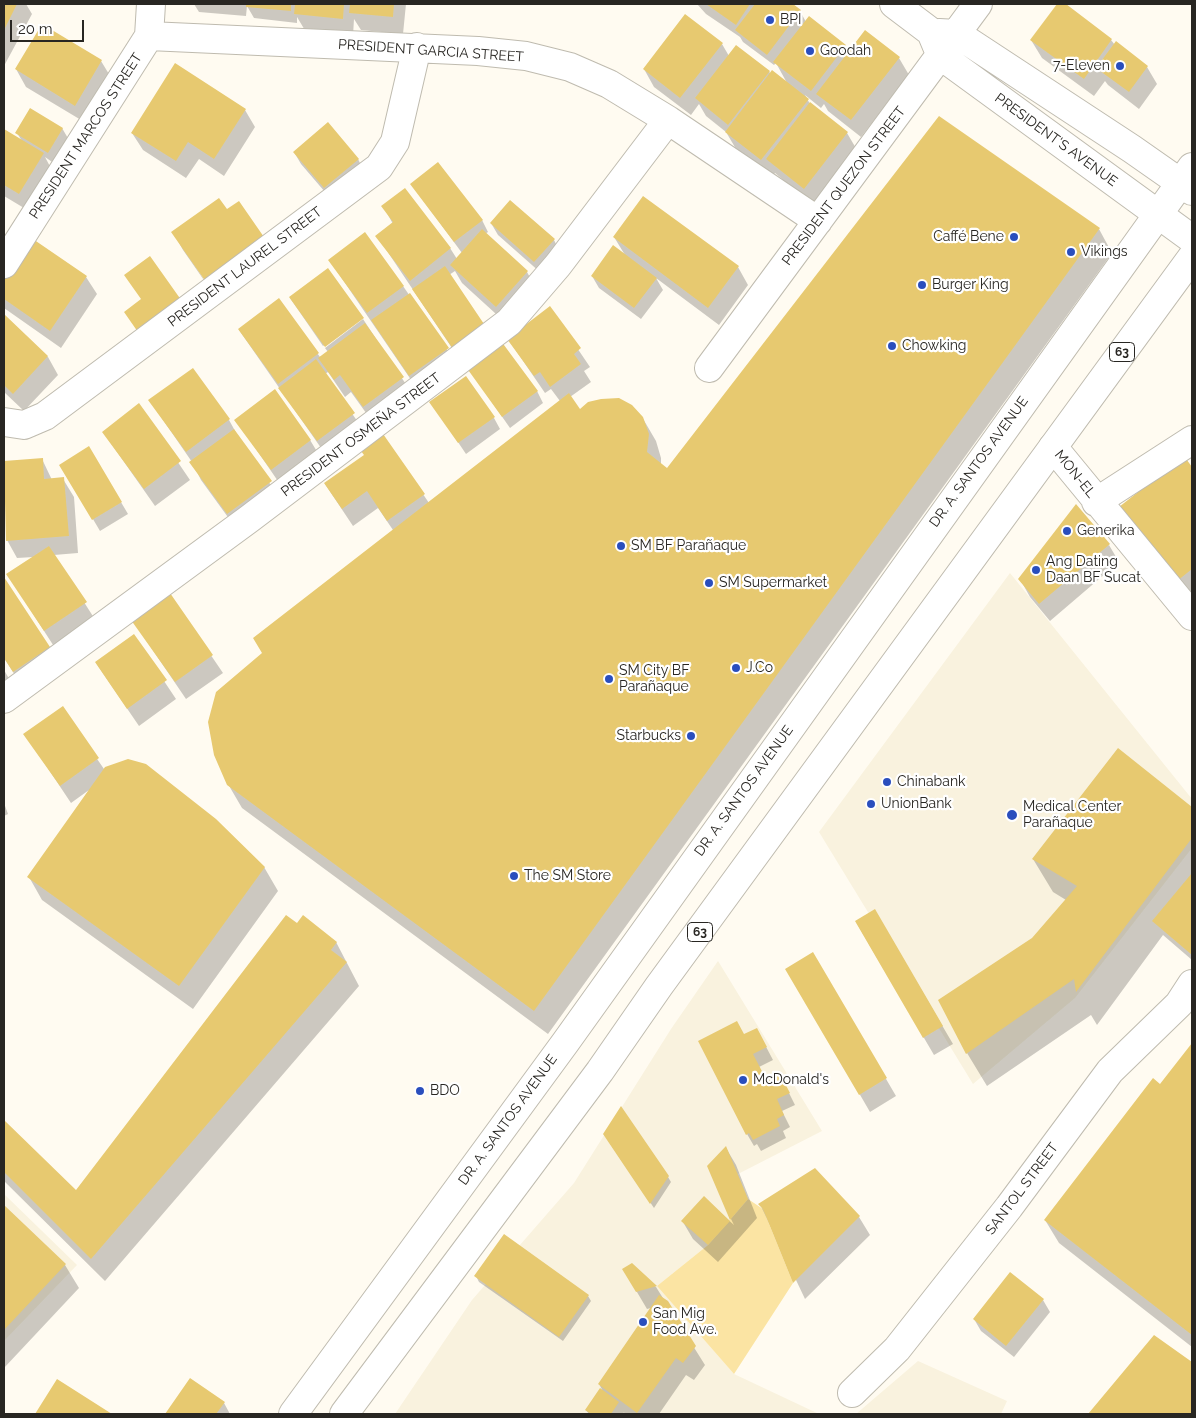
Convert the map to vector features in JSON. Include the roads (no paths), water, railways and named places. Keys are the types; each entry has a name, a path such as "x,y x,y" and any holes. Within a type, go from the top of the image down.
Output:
{"street":[{"name":"PRESIDENT MARCOS STREET","path":"4,264 149,36 151,4"},
{"name":"PRESIDENT'S AVENUE","path":"894,4 943,41 1157,214 1192,239"},
{"name":"PRESIDENT QUEZON STREET","path":"709,368 818,221 943,41 978,4"},
{"name":"PRESIDENT GARCIA STREET","path":"149,36 417,47 526,56 570,67 609,84 668,120 818,221"},
{"name":"PRESIDENT'S AVENUE","path":"943,41 1188,180"},
{"name":"PRESIDENT LAUREL STREET","path":"4,422 24,425 45,416 379,167 395,142 417,47"},
{"name":"PRESIDENT OSMEÑA STREET","path":"4,699 288,490 509,322 558,265 668,120"},
{"name":"DR. A. SANTOS AVENUE","path":"293,1414 570,1034 1157,214 1188,180"},
{"name":"63","path":"344,1414 600,1071 1192,257"},
{"path":"1096,502 1192,440"},
{"name":"MON-EL","path":"1053,447 1096,502 1192,616"},
{"name":"SANTOL STREET","path":"852,1393 897,1349 1009,1208 1110,1072 1178,1004 1192,984"}],"place":[{"name":"BPI","path":"770,20"},
{"name":"Goodah","path":"810,51"},
{"name":"7-Eleven","path":"1120,66"},
{"name":"Caffé Bene","path":"1014,237"},
{"name":"Vikings","path":"1071,252"},
{"name":"Burger King","path":"922,285"},
{"name":"Chowking","path":"892,346"},
{"name":"Generika","path":"1067,531"},
{"name":"SM BF Parañaque","path":"621,546"},
{"name":"Ang Dating Daan BF Sucat","path":"1036,570"},
{"name":"SM Supermarket","path":"709,583"},
{"name":"J.Co","path":"736,668"},
{"name":"SM City BF Parañaque","path":"609,679"},
{"name":"Starbucks","path":"691,736"},
{"name":"Chinabank","path":"887,782"},
{"name":"UnionBank","path":"871,804"},
{"name":"Medical Center Parañaque","path":"1012,815"},
{"name":"The SM Store","path":"514,876"},
{"name":"McDonald's","path":"743,1080"},
{"name":"BDO","path":"420,1091"},
{"name":"San Mig Food Ave.","path":"643,1322"}]}
